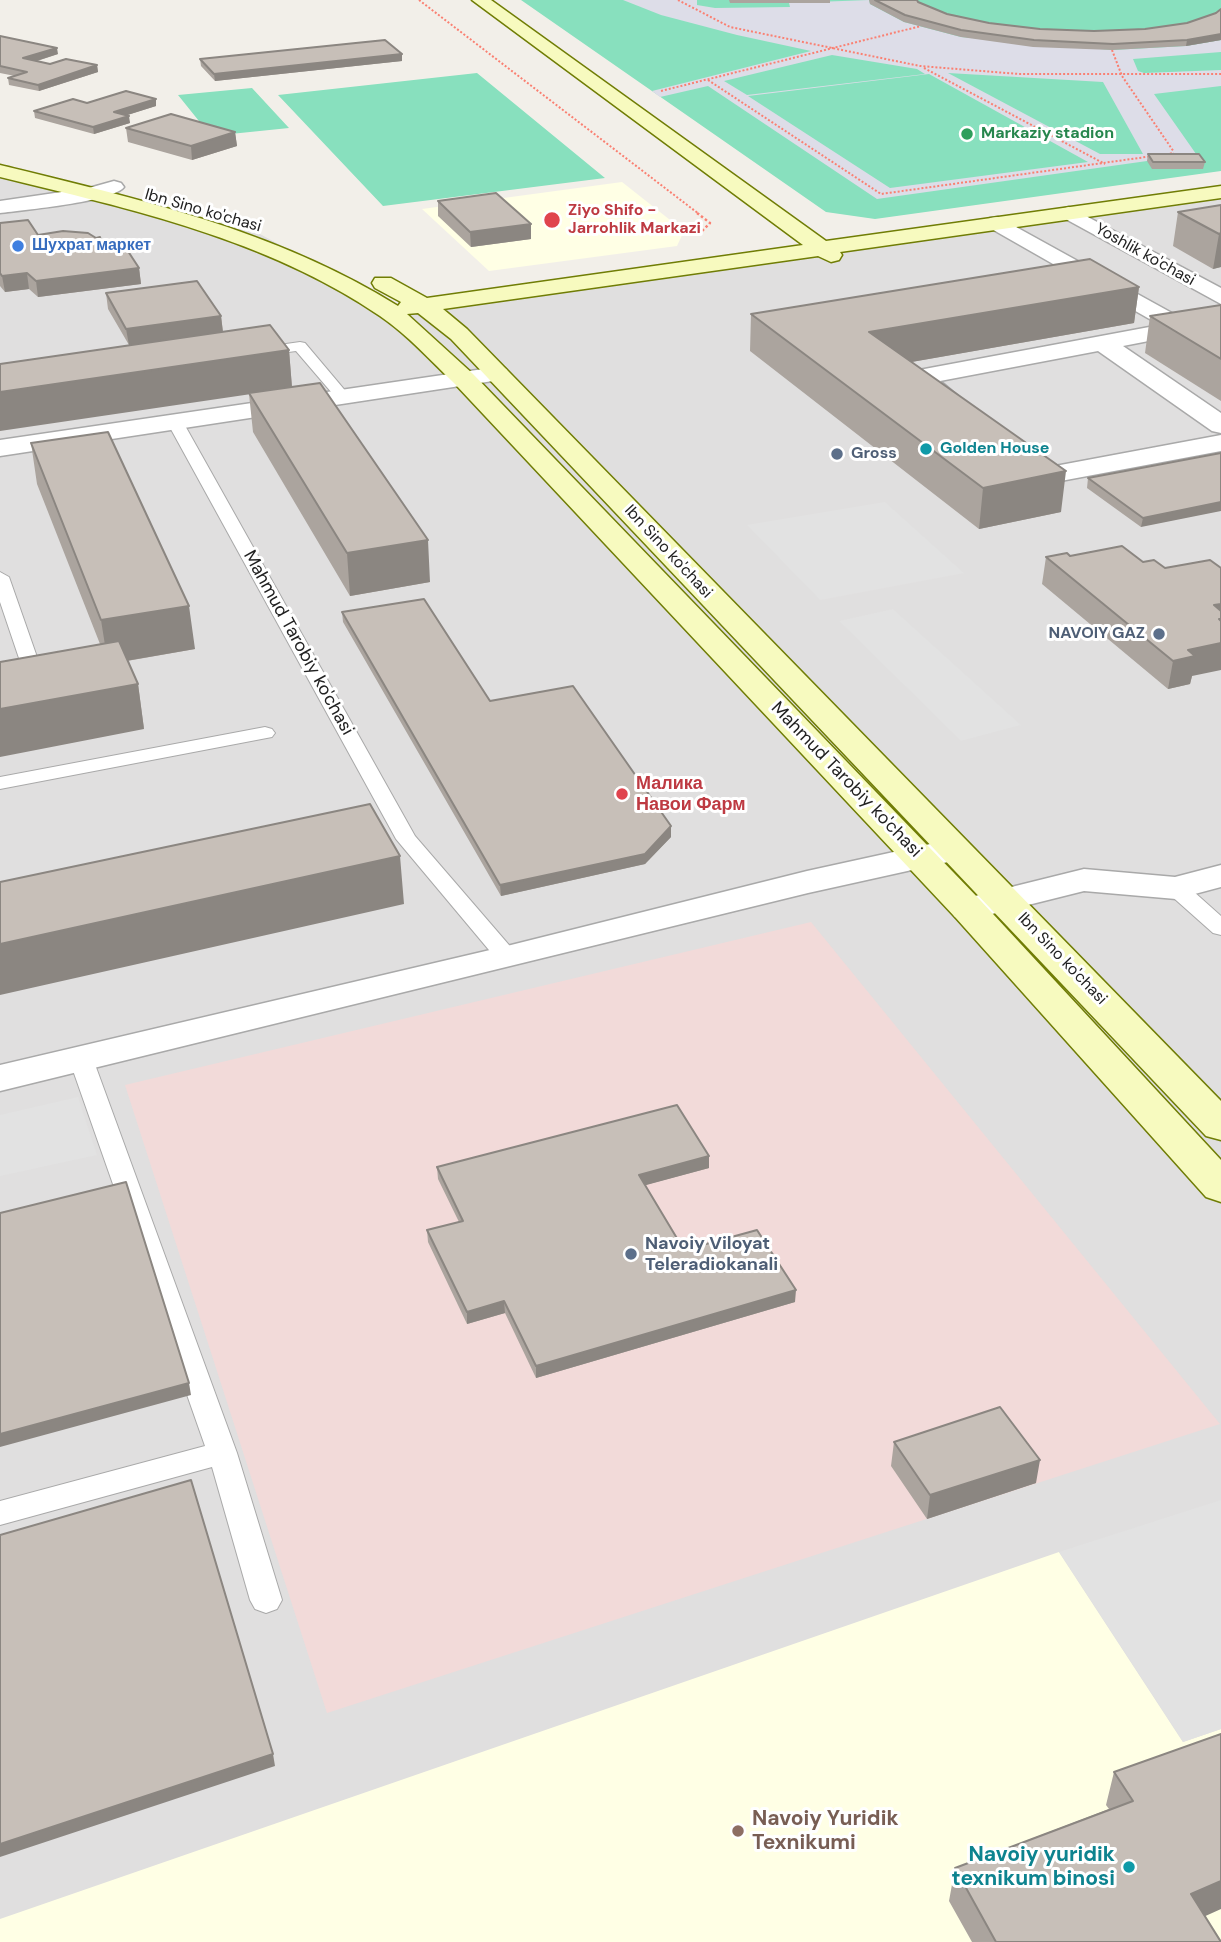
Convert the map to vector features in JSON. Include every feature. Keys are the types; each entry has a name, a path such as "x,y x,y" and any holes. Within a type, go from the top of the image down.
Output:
{"main road":[{"path":"480,0 828,253"},
{"path":"461,8 556,79"},
{"path":"588,103 616,100"},
{"path":"0,159 103,190"},
{"name":"Mahmud Tarobiy ko'chasi","path":"0,171 103,190 238,235 413,313 464,379 936,853 968,909 1221,1186"},
{"path":"1079,218 1210,193"},
{"path":"413,313 1079,218 1221,205"},
{"path":"766,235 793,258"},
{"name":"Ibn Sino ko'chasi","path":"413,313 498,374 936,853 1006,899 1221,1126"}],"street":[{"path":"0,207 103,190"},
{"name":"Yoshlik ko'chasi","path":"1079,218 1221,297"},
{"path":"973,418 919,377 1182,328 1007,228"},
{"path":"1102,343 1221,425"},
{"path":"0,448 498,374"},
{"path":"1006,442 1050,475 1221,443"},
{"path":"0,1078 936,853"},
{"path":"968,909 1084,880 1176,888 1221,876"}],"lane":[{"path":"247,354 300,346 343,397"},
{"name":"Mahmud Tarobiy ko'chasi","path":"175,422 406,839 508,957"},
{"path":"0,577 35,677 0,683"},
{"path":"0,783 265,733"},
{"path":"366,822 393,817"},
{"path":"1176,888 1221,928"},
{"path":"81,1059 222,1453 266,1600"},
{"path":"0,1513 222,1453"}],"path":[{"path":"419,0 710,223 694,239"},
{"path":"678,0 730,27 831,50 920,66 1019,74 1221,74"},
{"path":"656,92 921,26"},
{"path":"1112,50 1122,76 1174,153 1210,193"},
{"path":"920,66 1107,164"},
{"path":"708,80 881,194 1174,153"}],"shaded area":[{"path":"623,0 697,0 697,5 715,8 790,7 789,3 869,0 870,4 904,22 961,37 1112,50 1186,46 1221,40 1221,52 1133,59 1138,71 1144,73 1221,70 1221,86 1154,94 1201,161 1147,161 877,199 708,86 660,97 652,91 811,51 661,15","holes":["832,55 917,69 925,74 747,95 724,81","948,73 1103,82 1143,154 1100,154","929,74 1088,162 890,188 748,96"]},
{"path":"0,165 99,189 260,234 390,305 1221,188 1221,1942 0,1942"},
{"name":"Ziyo Shifo - Jarrohlik Markazi","path":"622,182 684,231 677,246 489,271 422,209"},
{"path":"885,502 964,573 820,600 747,525"},
{"path":"893,609 1021,725 961,741 839,621"},
{"name":"Navoiy Viloyat Teleradiokanali","path":"811,922 1220,1424 327,1713 125,1085"},
{"path":"78,1097 97,1155 0,1176 0,1115"},
{"path":"1221,1500 1221,1729 1183,1742 1059,1552"},
{"name":"Navoiy Yuridik Texnikumi","path":"1059,1552 1183,1742 1221,1729 1221,1942 0,1942 0,1919"}],"green space":[{"name":"Markaziy stadion","path":"521,0 1221,0 1221,171 875,219 826,212"},
{"path":"477,73 605,178 383,206 278,95"},
{"path":"252,88 289,128 211,136 178,95"}],"building":[{"path":"875,0 917,0 947,14 989,23 1040,29 1094,31 1145,29 1187,23 1221,9 1221,34 1187,40 1113,44 1034,40 961,30 905,15"},
{"path":"0,36 57,48 23,58 50,64 66,59 97,65 38,85 8,78 27,72 0,66"},
{"path":"385,40 402,54 214,74 200,59"},
{"path":"126,91 156,99 114,112 129,116 93,127 34,111 73,99 87,103"},
{"path":"171,114 235,132 191,146 126,128"},
{"path":"1148,154 1199,154 1205,162 1153,162"},
{"path":"496,193 531,224 470,232 438,201"},
{"path":"1221,205 1219,234 1178,212"},
{"path":"28,220 38,235 63,231 88,233 96,238 100,237 103,246 122,242 139,268 36,281 27,273 2,276 0,223"},
{"path":"1090,259 1139,287 869,332 1066,471 983,488 751,314"},
{"path":"197,281 221,316 126,329 106,293"},
{"path":"1221,305 1221,359 1150,316"},
{"path":"270,325 289,350 0,392 0,364"},
{"path":"320,383 428,540 347,553 249,393"},
{"path":"108,432 189,606 101,620 31,443"},
{"path":"1221,453 1221,502 1143,518 1088,478"},
{"path":"1122,546 1143,562 1154,560 1165,568 1210,560 1221,568 1221,604 1214,605 1221,611 1221,643 1188,650 1195,656 1173,661 1046,557 1067,553 1070,556"},
{"path":"424,599 490,701 573,686 671,826 645,854 500,885 342,612"},
{"path":"119,641 138,684 0,709 0,662"},
{"path":"370,804 400,856 0,944 0,882"},
{"path":"677,1105 709,1156 639,1175 684,1250 757,1230 796,1290 536,1366 504,1301 467,1312 427,1230 463,1221 437,1167"},
{"path":"126,1182 189,1383 0,1434 0,1213"},
{"path":"1000,1407 1040,1460 930,1495 894,1442"},
{"path":"191,1480 273,1754 0,1844 0,1535"},
{"name":"Navoiy yuridik texnikum binosi","path":"1221,1734 1221,1881 1191,1894 1221,1942 996,1942 955,1868 1133,1801 1114,1772"}],"place":[{"name":"Markaziy stadion","path":"967,134"},
{"name":"Ziyo Shifo - Jarrohlik Markazi","path":"552,220"},
{"name":"Шухрат маркет","path":"18,246"},
{"name":"Golden House","path":"926,449"},
{"name":"Gross","path":"837,454"},
{"name":"NAVOIY GAZ","path":"1159,634"},
{"name":"Малика Навои Фарм","path":"622,794"},
{"name":"Navoiy Viloyat Teleradiokanali","path":"631,1254"},
{"name":"Navoiy Yuridik Texnikumi","path":"738,1831"},
{"name":"Navoiy yuridik texnikum binosi","path":"1129,1867"}]}
